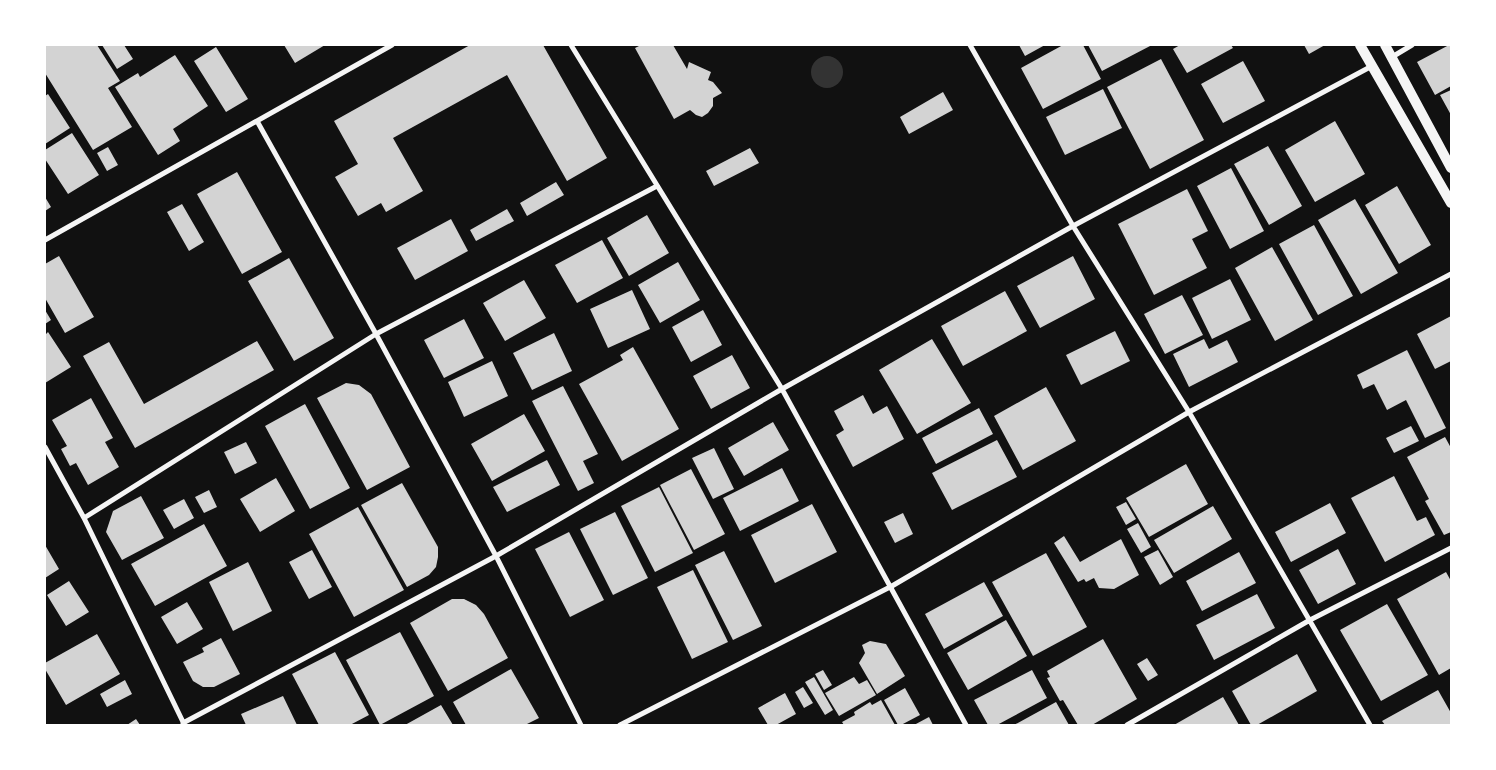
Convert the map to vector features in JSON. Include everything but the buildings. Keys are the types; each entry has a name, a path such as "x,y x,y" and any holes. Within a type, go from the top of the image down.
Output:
{"main road":[{"path":"1360,45 1451,203"},
{"path":"1385,45 1451,168"}],"street":[{"path":"45,240 392,45"},
{"path":"571,45 782,389 892,586 966,725"},
{"path":"970,45 1074,226 1189,412 1370,725"},
{"path":"1392,57 1412,45"},
{"path":"45,447 84,518 184,724 496,556 782,389 1074,226 1372,66"},
{"path":"256,121 376,334 496,556 581,725"},
{"path":"84,518 376,334 657,186"},
{"path":"620,725 892,586 1189,412 1451,274"},
{"path":"1127,725 1310,620 1451,548"}],"shaded area":[{"path":"827,56 838,61 843,72 838,83 827,88 816,83 811,72 816,61"}]}
